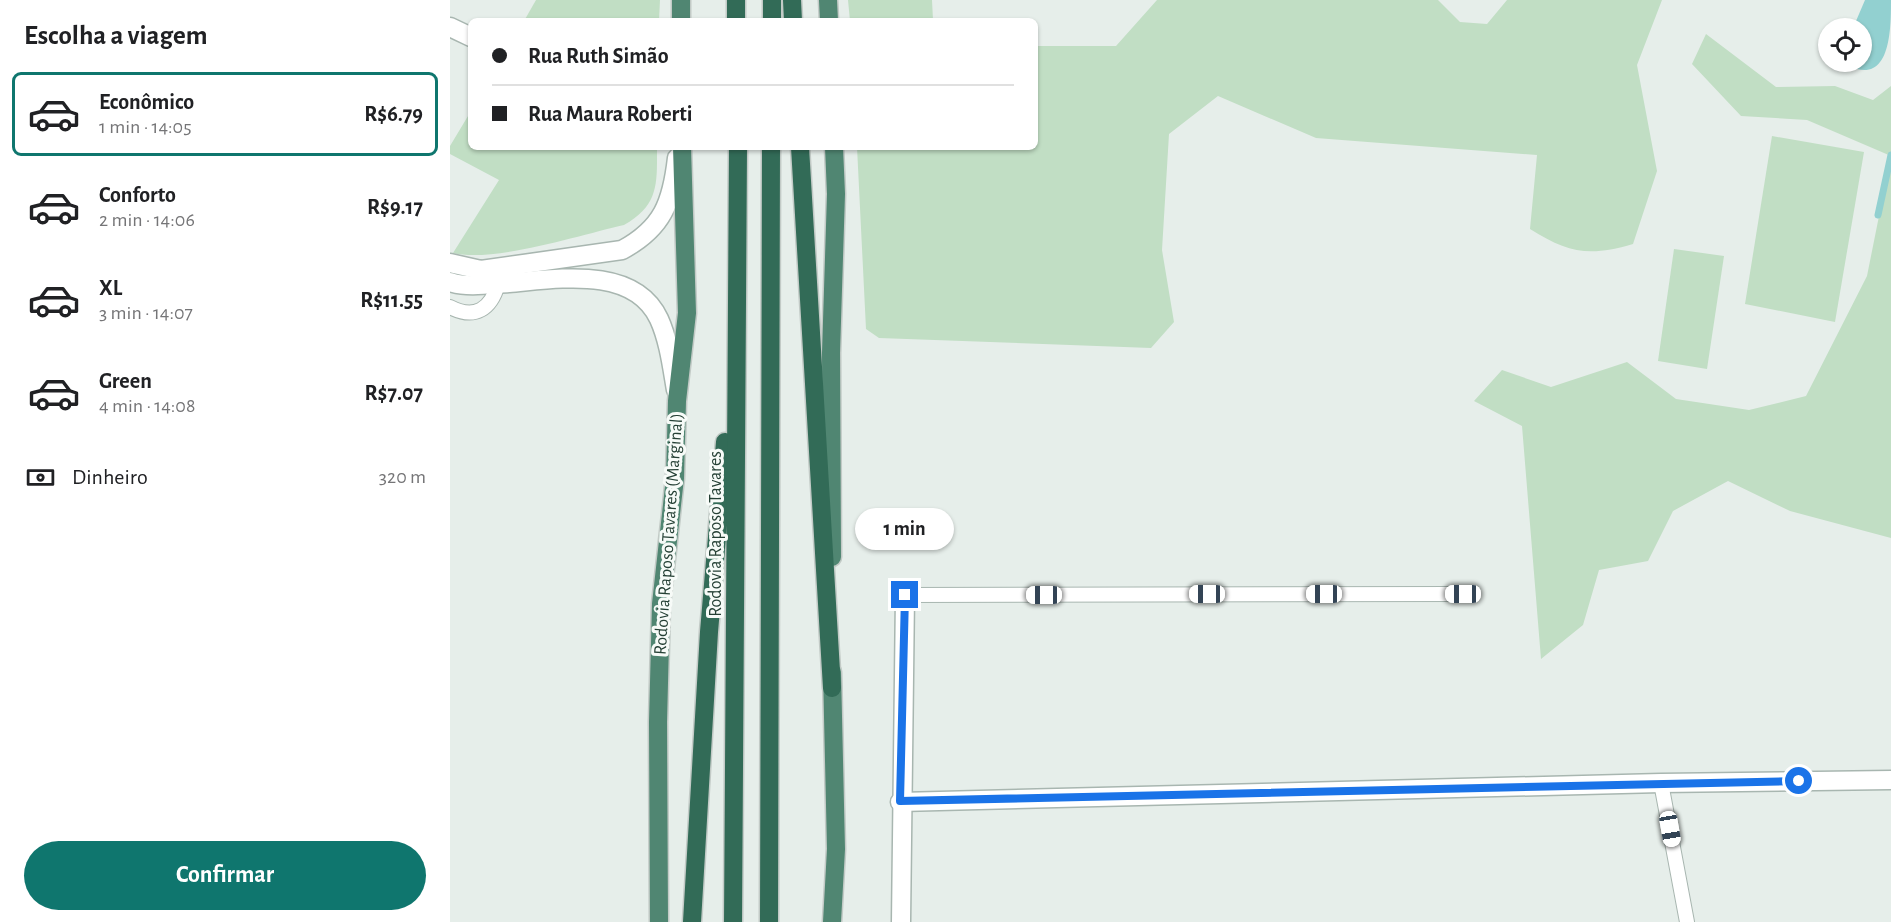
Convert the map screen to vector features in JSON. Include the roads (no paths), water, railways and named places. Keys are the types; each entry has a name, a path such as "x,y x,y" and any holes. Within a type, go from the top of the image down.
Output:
{"highway":[{"path":"681,0 681,18"},
{"path":"736,0 736,18"},
{"path":"772,0 772,18"},
{"path":"792,0 793,18"},
{"path":"828,0 829,18"},
{"name":"Rodovia Raposo Tavares (Marginal)","path":"659,922 658,722 661,604 675,478 677,401 687,313 680,150"},
{"name":"Rodovia Raposo Tavares","path":"733,922 738,150"},
{"path":"769,922 771,150"},
{"path":"800,150 832,688"},
{"path":"832,922 836,849 832,688 834,150"},
{"path":"692,922 709,632 737,311"}],"street":[{"path":"450,27 468,36"},
{"path":"450,262 481,270 622,250 639,241 656,226 667,206 679,150"},
{"path":"450,282 498,284 576,279 602,280 625,286 648,301 659,319 670,356 677,401"},
{"path":"901,922 900,801 905,595"},
{"path":"900,801 1661,783 1891,780"}],"lane":[{"path":"450,307 462,313 478,312 494,299 498,284"},
{"path":"905,595 1463,594"},
{"path":"1661,783 1687,922"}],"water":[{"path":"1865,0 1891,0 1887,48 1883,58 1872,68 1872,18 1857,18"}],"waterway":[{"path":"1878,215 1891,155"}]}
